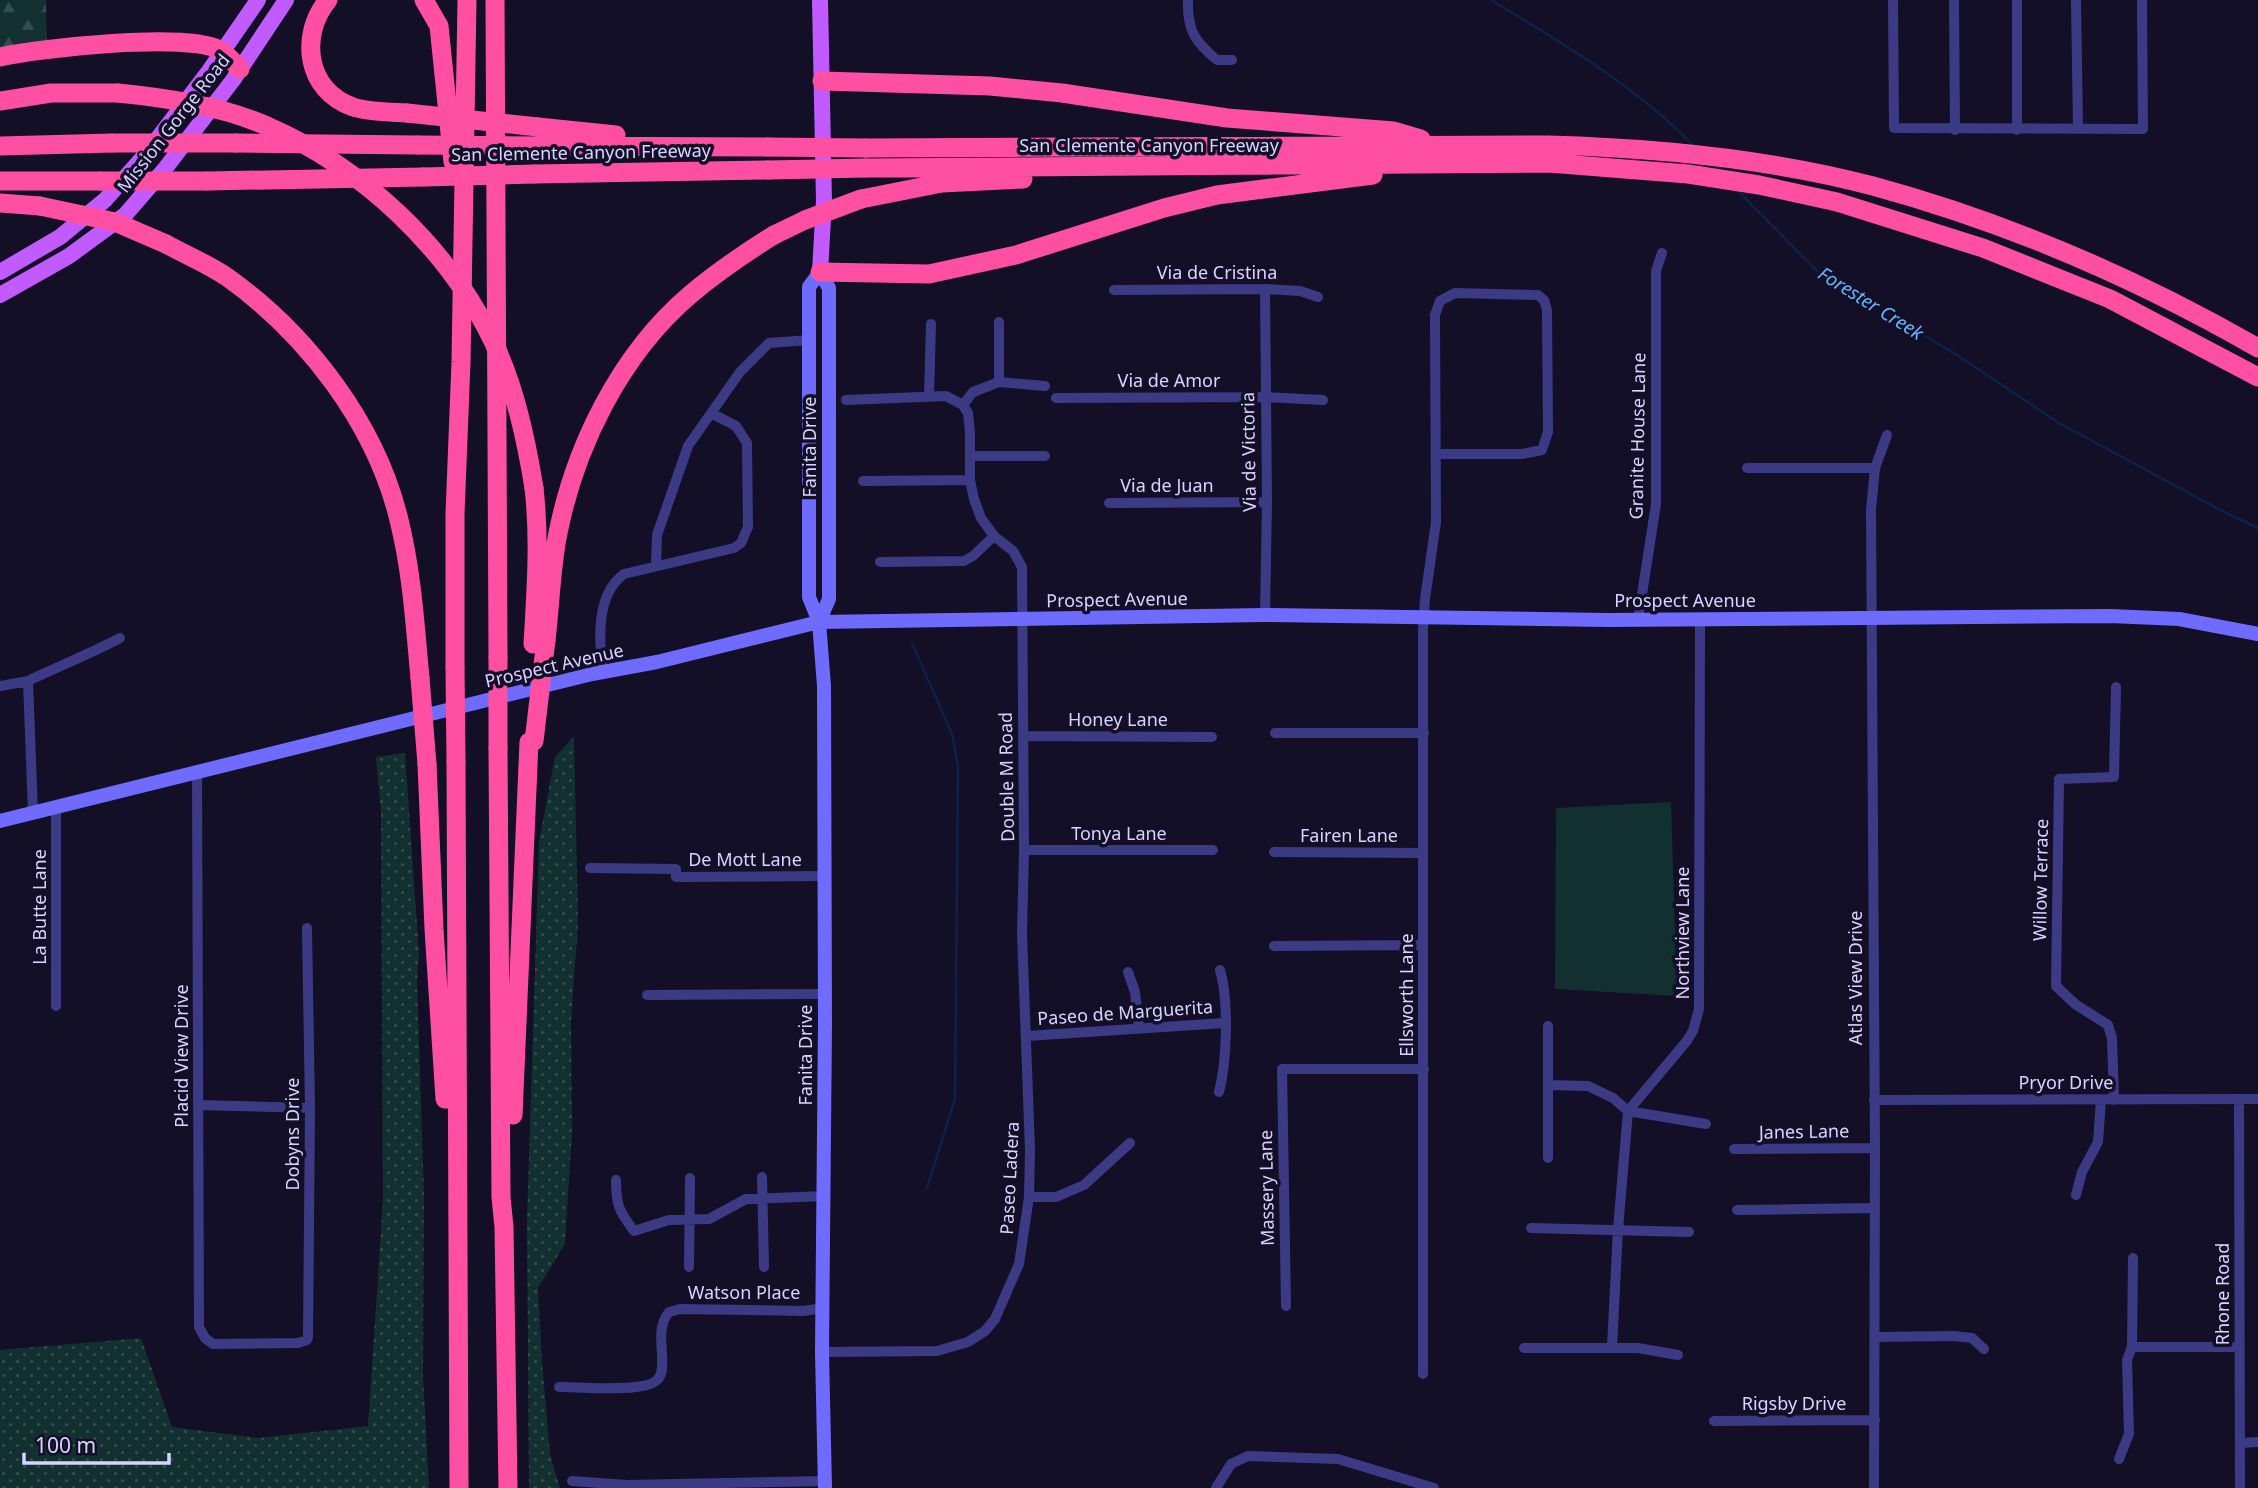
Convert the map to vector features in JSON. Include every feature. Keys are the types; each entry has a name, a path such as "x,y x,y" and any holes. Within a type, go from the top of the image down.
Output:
{"highway":[{"path":"328,0 319,10 311,29 310,49 314,69 323,85 337,99 354,107 407,113 537,136"},
{"path":"425,0 439,26 463,258"},
{"path":"459,1488 455,514 467,0"},
{"path":"495,0 501,1183 508,1488"},
{"path":"0,57 25,51 164,41 197,43 221,51 240,69"},
{"path":"822,81 962,83 1062,93 1227,118 1394,131 1442,145"},
{"path":"0,101 51,93 118,93 164,98 207,107 265,125 304,144 373,191 418,233 458,282 493,341 528,446 538,521 531,741"},
{"name":"San Clemente Canyon Freeway","path":"0,146 418,145 537,136 722,146 866,148 1606,146 1698,155 1805,171 1884,190 1970,216 2039,241 2147,288 2258,348"},
{"name":"San Clemente Canyon Freeway","path":"0,181 207,181 866,168 1549,163 1632,168 1759,185 1837,202 1983,248 2064,280 2156,322 2258,377"},
{"path":"820,272 929,274 1016,255 1164,208 1217,195 1458,164"},
{"path":"504,1227 509,1216 525,797 557,538 577,463 614,386 662,323 689,295 731,262 774,235 861,199 943,184 1279,165"},
{"path":"0,203 40,206 115,222 166,244 225,276 279,320 338,389 379,460 399,519 411,579 427,764 433,929 458,1292"}],"main road":[{"name":"Mission Gorge Road","path":"0,272 60,237 106,200 145,155 209,71 258,0"},
{"name":"Mission Gorge Road","path":"0,295 69,256 125,215 169,164 240,69 286,0"},
{"name":"Fanita Drive","path":"819,622 829,599 829,288 820,272 824,201 820,0"},
{"name":"Fanita Drive","path":"820,272 809,287 808,597 819,622 824,686 822,1352 825,1484"},
{"name":"Prospect Avenue","path":"0,821 604,672 657,662 819,622 1265,615 1638,620 2127,617 2179,619 2258,634"}],"street":[{"path":"1188,0 1193,36 1201,47 1217,60 1232,60"},
{"path":"1894,0 1894,128 1955,130 2143,129 2142,0"},
{"path":"1954,0 1955,130"},
{"path":"2017,0 2017,130"},
{"path":"2076,0 2078,130"},
{"name":"Granite House Lane","path":"1638,620 1656,504 1656,271 1662,253"},
{"name":"Via de Cristina","path":"1114,290 1265,289 1300,291 1318,297"},
{"name":"Via de Victoria","path":"1265,289 1265,615"},
{"name":"Ellsworth Lane","path":"1423,1374 1424,617 1436,522 1435,315 1443,298 1455,293 1538,295 1544,300 1547,310 1548,432 1542,450 1522,454 1437,454"},
{"path":"999,322 999,382"},
{"path":"929,396 931,324"},
{"path":"656,566 657,535 688,446 740,372 769,343 810,340"},
{"path":"846,400 946,396 963,405 973,392 999,382 1045,386"},
{"name":"Via de Amor","path":"1056,398 1264,397 1323,400"},
{"name":"Double M Road","path":"963,405 968,414 970,480 981,518 994,536 1013,551 1022,568 1022,934"},
{"path":"604,672 601,657 602,623 606,601 614,581 624,573 734,548 741,543 748,527 747,443 736,426 711,413"},
{"name":"Atlas View Drive","path":"1874,1488 1871,510 1875,468 1887,435"},
{"path":"971,456 1045,456"},
{"path":"1747,468 1875,468"},
{"path":"863,481 970,480"},
{"name":"Via de Juan","path":"1109,503 1267,502"},
{"path":"880,562 964,561 994,536"},
{"name":"Northview Lane","path":"1628,1111 1686,1042 1693,1031 1699,1009 1700,619"},
{"path":"0,686 28,681 120,638"},
{"path":"28,681 33,813"},
{"name":"Willow Terrace","path":"2114,1100 2112,1038 2108,1026 2075,1004 2056,986 2059,779 2114,777 2116,687"},
{"path":"1275,733 1424,733"},
{"name":"Honey Lane","path":"1023,736 1212,737"},
{"name":"Placid View Drive","path":"197,771 199,1326 205,1338 214,1344 298,1343 306,1340"},
{"name":"La Butte Lane","path":"56,807 56,1006"},
{"name":"Tonya Lane","path":"1024,850 1213,850"},
{"name":"Fairen Lane","path":"1274,852 1423,853"},
{"name":"De Mott Lane","path":"590,868 676,869 676,877 824,876"},
{"name":"Dobyns Drive","path":"306,1340 310,1108 307,928"},
{"name":"Paseo Ladera","path":"822,1352 937,1351 968,1342 985,1331 995,1318 1019,1264 1029,1197 1027,1035 1022,934"},
{"path":"1274,946 1423,945"},
{"path":"1219,1092 1224,1073 1226,989 1220,970"},
{"path":"1128,972 1135,992 1139,1027"},
{"path":"647,995 825,994"},
{"name":"Paseo de Marguerita","path":"1027,1035 1224,1023"},
{"path":"1548,1026 1548,1158"},
{"name":"Massery Lane","path":"1286,1306 1282,1069 1424,1069"},
{"path":"1548,1085 1595,1088 1628,1111 1706,1124"},
{"name":"Rhone Road","path":"2239,1099 2239,1488"},
{"name":"Pryor Drive","path":"1874,1100 2258,1099"},
{"path":"2076,1195 2082,1172 2098,1142 2101,1100"},
{"path":"199,1105 310,1108"},
{"path":"1612,1347 1628,1111"},
{"path":"1029,1197 1056,1197 1084,1185 1130,1143"},
{"name":"Janes Lane","path":"1734,1149 1875,1148"},
{"path":"762,1177 764,1267"},
{"path":"689,1267 690,1178"},
{"path":"616,1180 616,1201 620,1213 634,1231 669,1220 709,1219 746,1199 824,1196"},
{"path":"1737,1210 1875,1208"},
{"path":"1531,1228 1689,1232"},
{"path":"2119,1459 2129,1434 2127,1360 2132,1347 2133,1258"},
{"name":"Watson Place","path":"559,1387 636,1387 650,1385 658,1380 662,1370 661,1328 663,1319 669,1312 680,1309 803,1311 823,1308"},
{"path":"1875,1337 1954,1336 1972,1338 1984,1349"},
{"path":"1524,1348 1612,1347 1678,1355"},
{"path":"2132,1347 2239,1347"},
{"name":"Rigsby Drive","path":"1714,1421 1875,1420"},
{"path":"2239,1443 2258,1442"},
{"path":"1216,1488 1231,1464 1248,1456 1338,1459 1434,1488"},
{"path":"1384,1488 1389,1475"},
{"path":"572,1481 627,1485 825,1484"}],"green space":[{"path":"0,0 46,0 47,42 0,50"},
{"path":"574,736 578,925 571,1021 572,1132 565,1244 538,1288 550,1454 560,1488 529,1488 527,1221 539,842 555,757"},
{"path":"405,753 419,953 417,982 424,1195 423,1375 429,1488 0,1488 0,1350 141,1338 172,1427 258,1438 368,1426 383,1201 381,813 376,757"},
{"path":"1671,802 1677,996 1555,989 1556,808"}],"waterway":[{"name":"Forester Creek","path":"1491,0 1571,49 1623,85 1672,124 1694,146"},
{"name":"Forester Creek","path":"1738,191 1819,273 1957,355 2059,423 2258,528"},
{"path":"912,643 952,734 958,766 955,1099 927,1188"}]}
